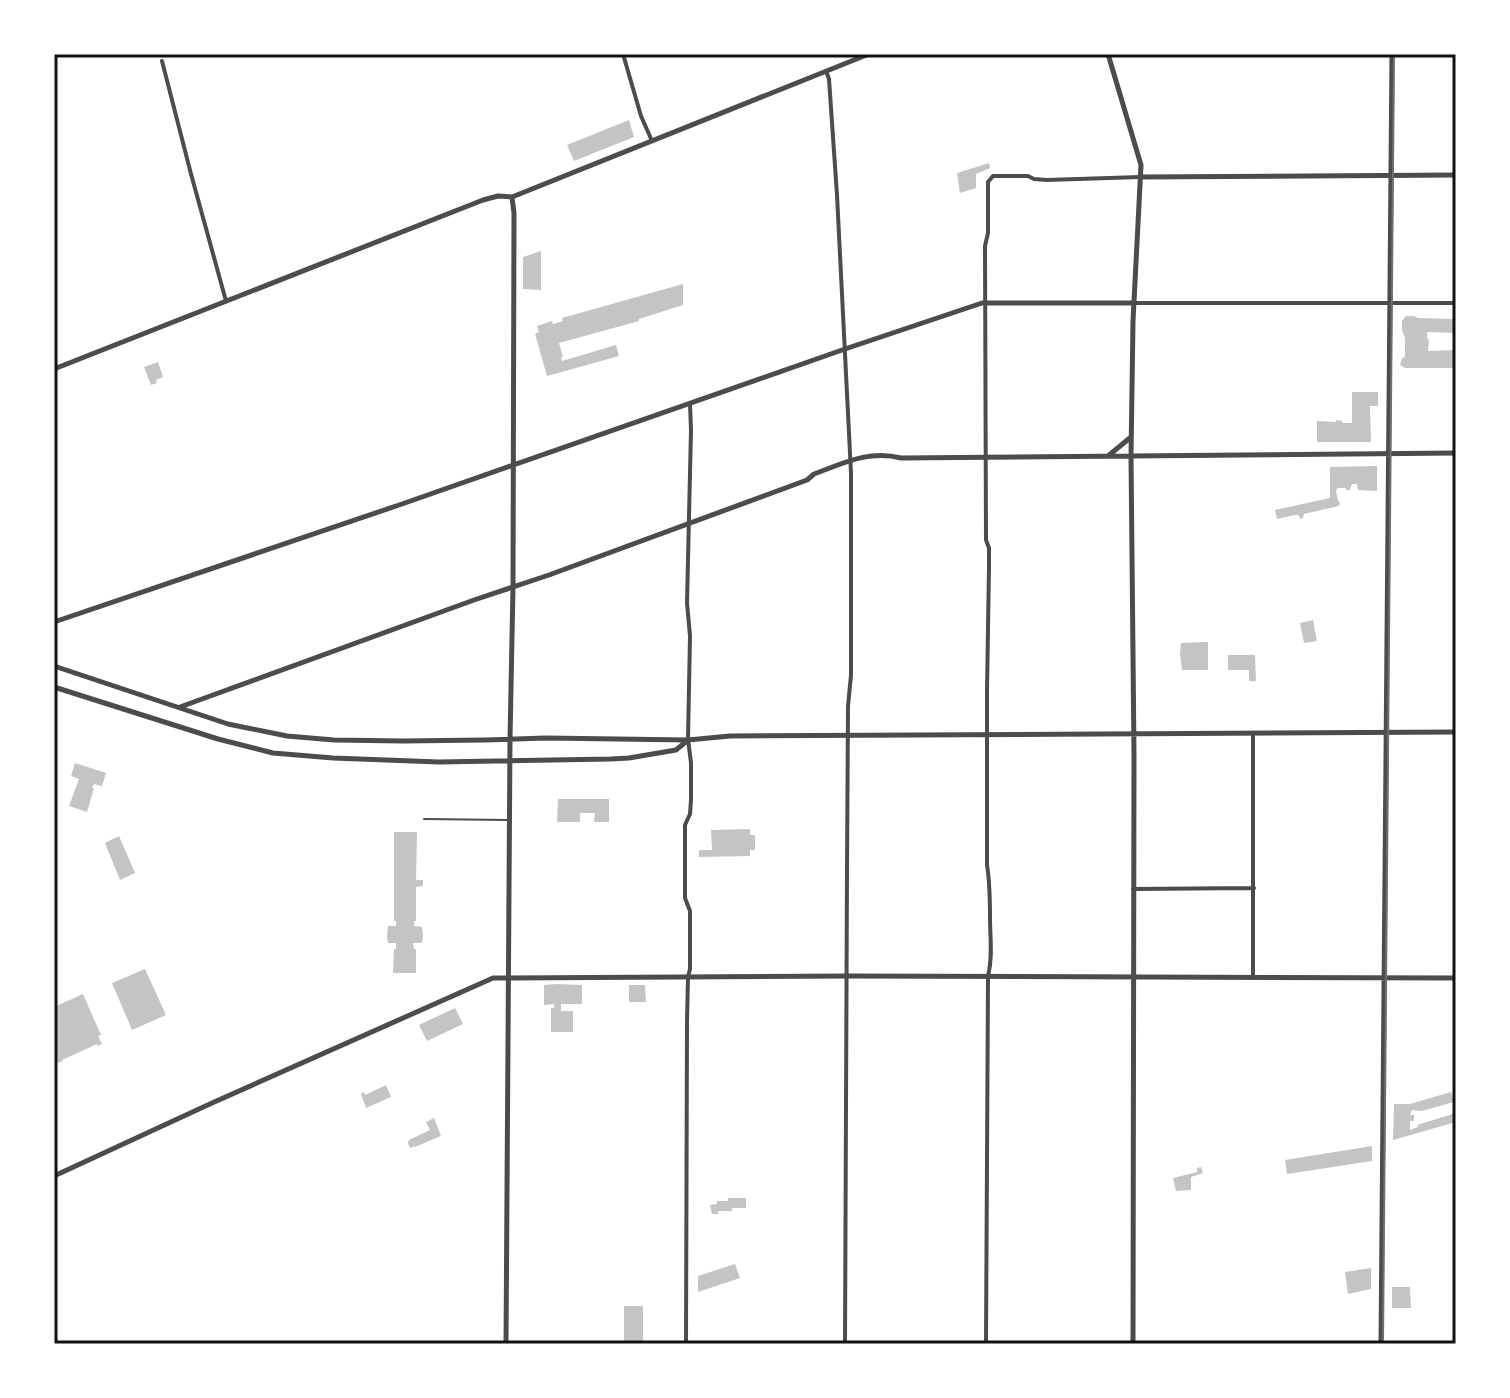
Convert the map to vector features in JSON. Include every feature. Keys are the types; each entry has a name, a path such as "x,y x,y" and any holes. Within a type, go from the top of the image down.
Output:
{"street":[{"path":"623,54 641,116 652,141"},
{"path":"54,369 483,200 498,196 512,197 869,54"},
{"path":"1108,54 1140,161 1131,456 1133,1344"},
{"path":"1381,1344 1392,54"},
{"path":"162,61 226,301"},
{"path":"826,71 829,79 851,484 845,1344"},
{"path":"986,1344 991,884 987,865 989,548 986,540 985,243 988,233 988,182 993,176 1028,176 1047,180 1456,175"},
{"path":"506,1344 513,587 512,197"},
{"path":"54,622 986,303 1456,303"},
{"path":"686,1344 690,911 685,900 685,825 691,800 687,601 690,404"},
{"path":"1107,457 1132,436"},
{"path":"179,708 690,524 870,455 901,458 1456,453"},
{"path":"54,664 249,729 305,738 403,741 546,738 688,740 730,736 1456,732"},
{"path":"54,687 218,739 273,753 312,757 439,762 629,758 676,750 688,740"},
{"path":"1253,733 1253,977"},
{"path":"1133,889 1254,888"},
{"path":"54,1176 490,979 847,976 1456,978"}],"lane":[{"path":"424,819 510,820"}],"building":[{"path":"629,120 634,137 574,161 567,145"},
{"path":"989,163 990,168 976,174 976,188 960,193 957,173"},
{"path":"541,251 541,290 523,289 523,257"},
{"path":"683,284 683,305 639,321 559,343 562,361 616,345 619,356 547,376 535,334 539,332 537,326 552,321 553,324 563,321 562,318"},
{"path":"1406,316 1456,319 1456,333 1427,332 1428,351 1455,350 1455,368 1405,368 1400,365 1405,357 1402,321"},
{"path":"158,362 163,377 151,385 144,367"},
{"path":"1352,392 1378,392 1378,406 1370,406 1371,442 1317,442 1317,421 1352,423"},
{"path":"1377,466 1377,491 1358,490 1357,484 1352,484 1350,490 1336,490 1339,506 1304,514 1301,519 1295,515 1277,519 1275,510 1330,498 1330,467"},
{"path":"1313,620 1317,641 1304,643 1300,623"},
{"path":"1208,642 1208,670 1182,670 1181,643"},
{"path":"1228,655 1255,655 1256,681 1249,681 1249,670 1228,670"},
{"path":"75,763 106,773 102,786 94,784 92,788 87,812 69,806 79,779 71,776"},
{"path":"558,799 609,799 609,822 594,822 595,813 580,813 580,822 557,822"},
{"path":"750,829 750,835 755,835 755,850 750,850 750,856 699,857 699,850 712,850 711,830"},
{"path":"394,832 417,832 416,880 423,880 423,886 416,887 414,926 422,927 423,935 422,943 413,943 416,973 393,973 396,943 388,943 387,937 388,926 396,926"},
{"path":"119,836 135,873 120,880 105,843"},
{"path":"145,969 166,1015 132,1030 112,983"},
{"path":"544,985 582,985 582,1004 561,1004 561,1011 573,1011 573,1032 551,1032 551,1008 554,1004 544,1005"},
{"path":"629,985 645,985 646,1002 629,1002"},
{"path":"83,994 102,1044 58,1063 54,1054 54,1007"},
{"path":"455,1008 463,1024 427,1041 419,1025"},
{"path":"386,1085 391,1097 366,1108 361,1094"},
{"path":"1451,1092 1454,1102 1422,1111 1412,1110 1410,1115 1414,1115 1414,1121 1410,1121 1410,1130 1456,1113 1456,1122 1393,1140 1394,1104 1410,1104"},
{"path":"434,1118 441,1136 410,1148 409,1140 430,1130 426,1122"},
{"path":"1372,1146 1372,1161 1287,1174 1285,1160"},
{"path":"1201,1167 1203,1173 1191,1177 1191,1190 1176,1191 1173,1178 1197,1172 1197,1168"},
{"path":"728,1198 746,1198 746,1208 732,1208 732,1211 712,1214 710,1205 728,1201"},
{"path":"735,1264 740,1278 698,1292 698,1276"},
{"path":"1371,1268 1371,1289 1348,1294 1345,1272"},
{"path":"1392,1287 1410,1287 1411,1308 1392,1308"},
{"path":"624,1306 643,1306 643,1344 624,1344"}],"tram line":[{"path":"1383,1344 1394,54"}]}
